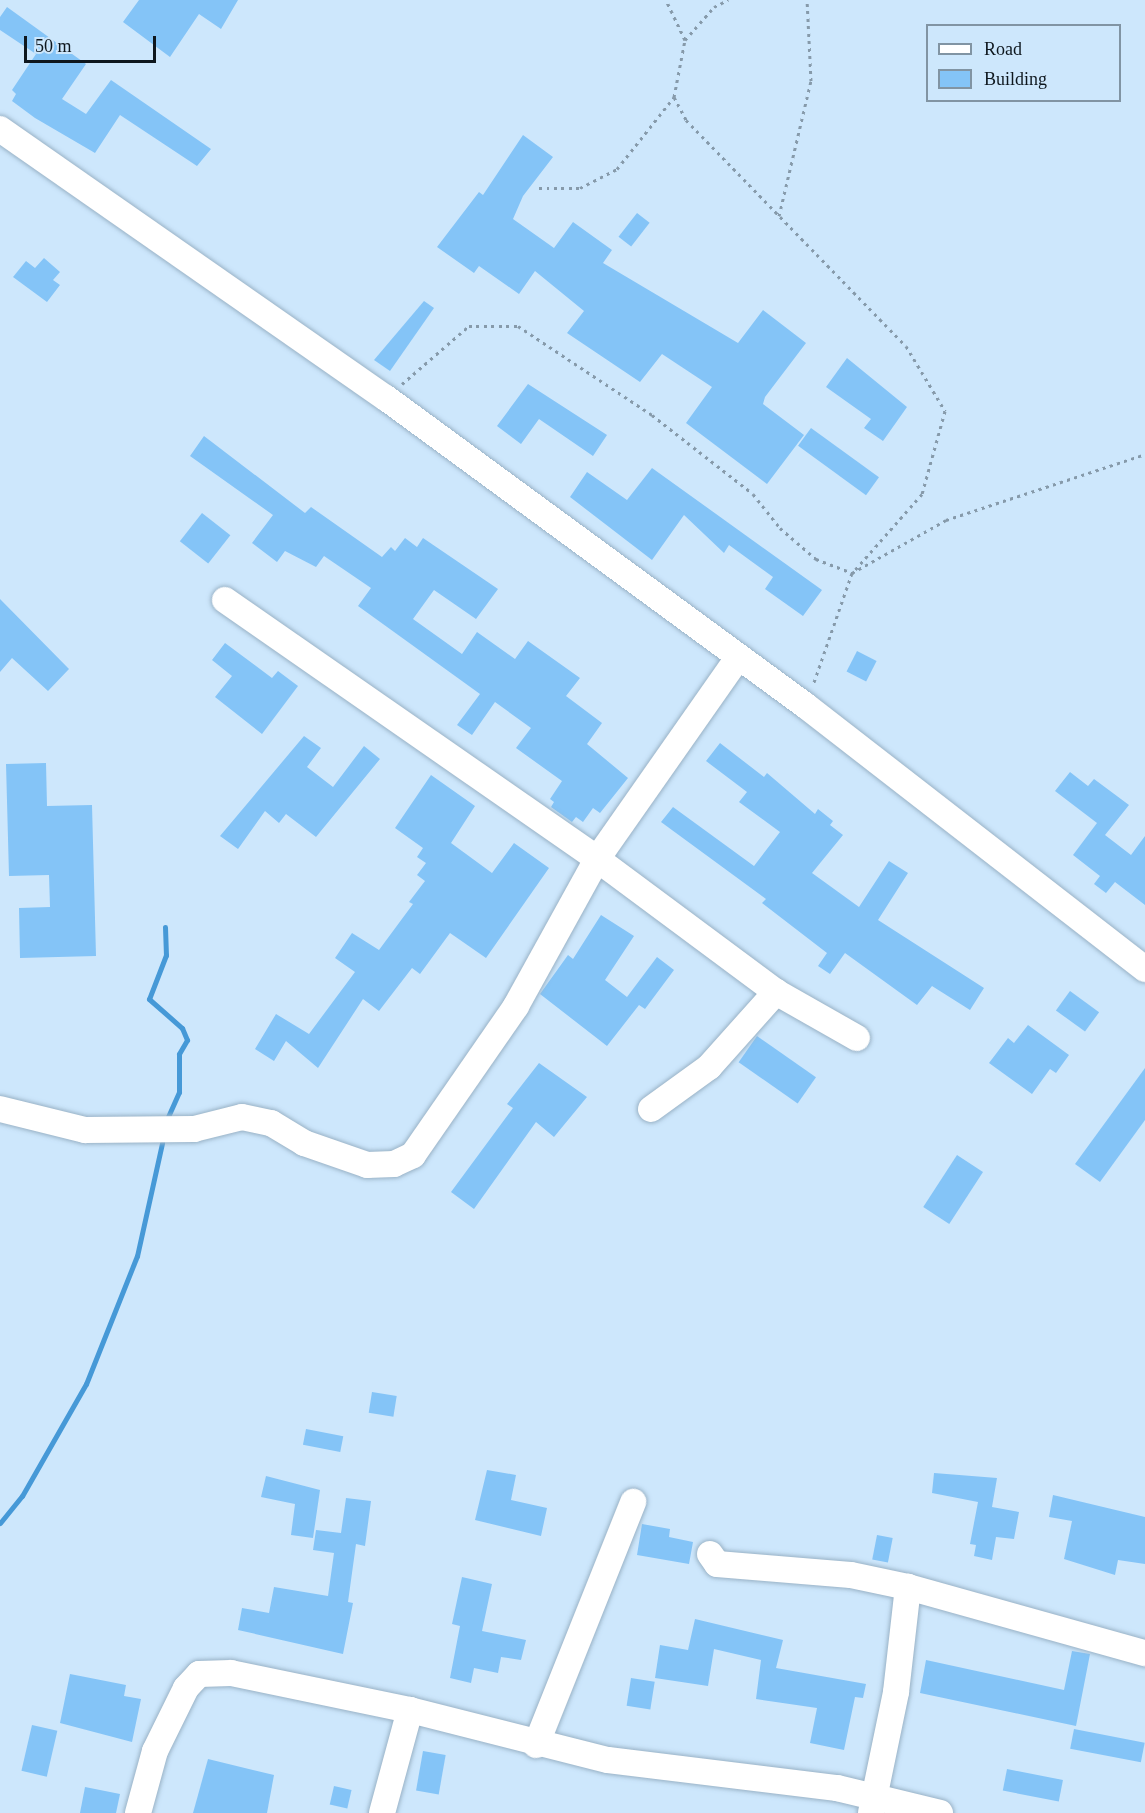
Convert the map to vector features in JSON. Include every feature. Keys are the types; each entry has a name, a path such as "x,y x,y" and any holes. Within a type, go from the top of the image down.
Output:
{"street":[{"path":"0,129 386,398 806,706 1145,969"},
{"path":"225,600 597,860 776,992 857,1038"},
{"path":"0,1109 85,1130 194,1129 242,1117 271,1123 304,1143 368,1165 394,1164 412,1155 496,1039 597,860 738,658"},
{"path":"651,1108 709,1066 776,992"},
{"path":"536,1745 633,1502"},
{"path":"710,1554 717,1564 851,1575 908,1587 1145,1653"},
{"path":"873,1806 896,1692 908,1587"},
{"path":"138,1813 155,1751 186,1688 199,1674 231,1673 410,1710 536,1745 620,1761 837,1788 873,1806 940,1813"},
{"path":"382,1813 410,1710"}],"path":[{"path":"666,0 685,40"},
{"path":"539,188 580,188 617,169 674,97 685,40 714,8 728,0"},
{"path":"779,216 811,81 807,0"},
{"path":"674,97 686,120 906,345 945,411 922,494 852,573 806,706"},
{"path":"386,398 469,326 518,326 652,415 753,494 780,528 816,559 852,573"},
{"path":"852,573 946,520 1145,454"}],"building":[{"path":"139,0 238,0 221,29 199,14 170,57 123,22"},
{"path":"7,7 86,64 62,99 86,114 111,80 211,149 197,166 120,115 95,153 35,118 12,101 16,94 12,90 36,54 0,30 0,17"},
{"path":"523,135 553,157 523,196 513,219 554,248 573,222 612,250 603,263 738,343 763,310 806,343 765,397 763,404 804,435 767,484 686,423 712,387 662,354 640,382 567,333 584,311 535,271 519,294 479,266 474,273 437,247 479,192 483,195"},
{"path":"637,213 650,223 631,246 619,237"},
{"path":"44,258 60,272 53,280 60,285 47,302 13,277 26,261 35,268"},
{"path":"424,301 434,308 390,371 374,360"},
{"path":"847,358 907,407 883,441 864,428 871,419 826,387"},
{"path":"528,384 607,435 593,456 539,419 521,444 497,426"},
{"path":"811,428 879,477 866,495 798,446"},
{"path":"204,436 305,513 311,507 382,557 391,547 395,551 405,538 417,547 423,538 498,589 476,619 434,590 413,619 462,654 477,632 515,659 528,641 580,678 566,696 602,723 587,744 628,778 600,813 593,808 583,822 576,817 572,822 551,807 554,802 550,799 562,781 516,748 531,728 495,702 472,735 457,725 480,694 358,606 371,588 324,556 316,567 285,551 277,562 252,543 273,515 190,456"},
{"path":"652,468 822,590 803,616 765,589 773,577 729,545 724,553 684,515 652,560 570,497 587,472 627,500"},
{"path":"202,513 230,535 208,564 180,541"},
{"path":"0,599 69,669 48,691 12,658 0,672"},
{"path":"225,643 272,678 278,671 298,686 262,734 215,697 232,676 212,660"},
{"path":"857,651 877,661 866,681 847,671"},
{"path":"304,736 321,748 307,767 333,787 364,746 380,759 316,837 286,814 279,823 265,811 238,849 220,836"},
{"path":"720,743 764,777 767,773 815,814 818,809 833,821 830,825 843,835 812,873 859,907 889,861 908,873 878,920 984,988 970,1010 932,986 917,1005 845,953 830,974 818,966 827,953 762,903 766,899 661,822 673,807 754,866 780,832 739,802 747,792 706,761"},
{"path":"46,763 47,806 92,805 96,956 20,958 19,908 50,907 49,875 9,876 6,764"},
{"path":"1070,772 1088,786 1094,779 1129,805 1105,835 1131,855 1145,836 1145,905 1115,882 1106,893 1094,884 1100,876 1073,855 1097,823 1055,791"},
{"path":"431,775 475,806 451,843 492,873 514,843 549,868 486,958 450,933 420,974 412,968 379,1011 363,999 318,1068 286,1041 274,1061 255,1049 276,1014 309,1034 355,972 335,958 352,933 379,950 413,904 409,902 425,881 417,875 426,863 417,857 423,848 395,828"},
{"path":"601,915 634,936 605,980 627,997 657,957 674,970 645,1009 639,1005 607,1046 540,994 568,955 573,959"},
{"path":"1070,991 1099,1012 1085,1032 1056,1010"},
{"path":"1028,1025 1069,1055 1056,1073 1050,1069 1032,1094 989,1063 1008,1038 1014,1043"},
{"path":"757,1036 816,1077 798,1104 739,1062"},
{"path":"539,1063 587,1097 554,1137 536,1122 474,1209 451,1192 513,1108 507,1104"},
{"path":"1145,1068 1145,1120 1100,1182 1075,1164"},
{"path":"957,1155 983,1172 949,1224 923,1207"},
{"path":"372,1392 397,1396 393,1417 369,1413"},
{"path":"306,1429 343,1436 340,1452 303,1445"},
{"path":"487,1470 516,1475 511,1500 547,1508 541,1536 475,1520"},
{"path":"934,1473 997,1478 992,1507 1019,1512 1014,1539 996,1537 992,1560 974,1556 976,1545 970,1544 978,1502 932,1493"},
{"path":"266,1476 320,1490 313,1538 291,1535 295,1504 261,1497"},
{"path":"1053,1495 1145,1517 1145,1564 1118,1560 1115,1575 1064,1559 1072,1521 1049,1517"},
{"path":"346,1498 371,1501 365,1546 356,1544 348,1602 353,1603 343,1654 238,1630 242,1608 269,1613 274,1587 328,1596 334,1553 313,1550 316,1530 341,1533"},
{"path":"642,1524 670,1529 669,1537 693,1542 689,1564 637,1555"},
{"path":"877,1535 893,1538 888,1563 872,1560"},
{"path":"462,1577 492,1584 482,1631 526,1640 521,1660 501,1657 498,1673 474,1668 471,1683 450,1678 460,1626 452,1624"},
{"path":"695,1619 783,1640 776,1668 866,1684 863,1698 855,1697 844,1750 810,1743 817,1708 756,1699 761,1660 714,1649 708,1686 655,1678 660,1645 688,1650"},
{"path":"1072,1651 1090,1654 1076,1726 920,1693 926,1660 1064,1690"},
{"path":"70,1674 126,1685 124,1696 141,1699 132,1742 60,1723"},
{"path":"631,1678 655,1682 650,1709 627,1706"},
{"path":"32,1725 57,1731 47,1777 21,1771"},
{"path":"1074,1729 1145,1743 1141,1762 1070,1749"},
{"path":"423,1751 446,1755 439,1794 416,1790"},
{"path":"208,1759 274,1775 267,1813 193,1813"},
{"path":"1007,1769 1063,1780 1059,1801 1003,1791"},
{"path":"334,1786 352,1790 347,1809 330,1805"},
{"path":"85,1787 120,1794 116,1813 80,1813"}],"waterway":[{"path":"165,927 166,955 149,999 182,1028 187,1040 179,1054 179,1092 166,1121"},
{"path":"0,1523 22,1496 86,1384 137,1256 162,1143"}]}
